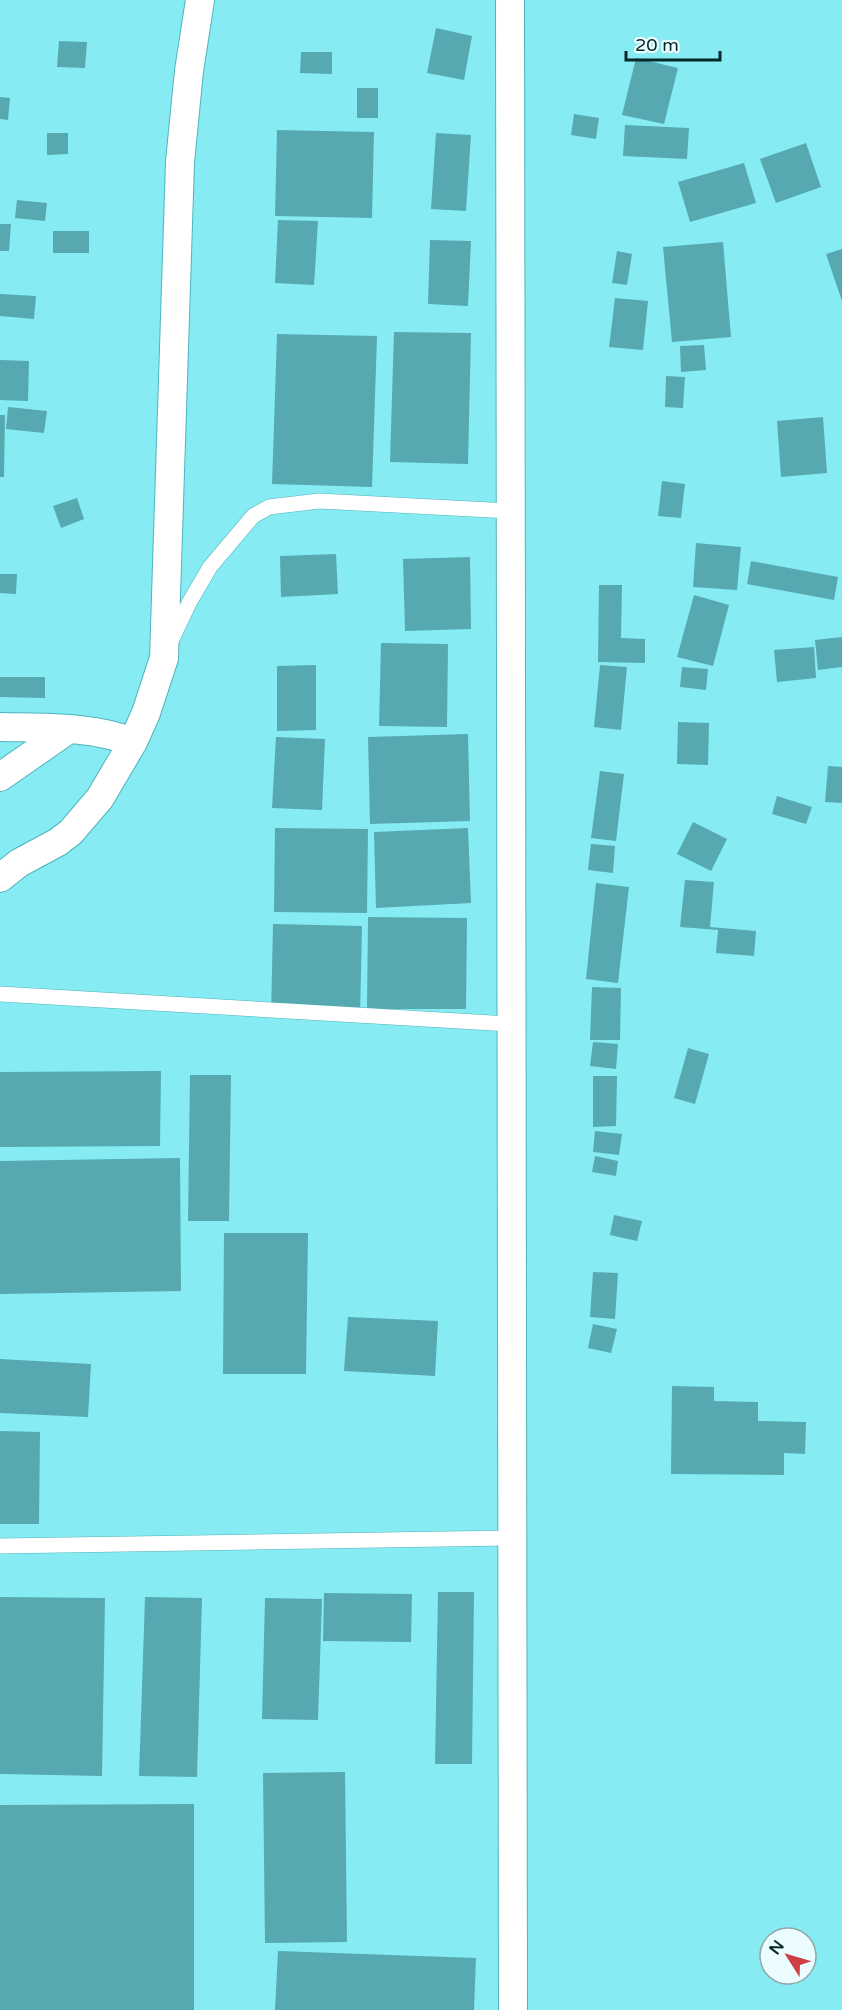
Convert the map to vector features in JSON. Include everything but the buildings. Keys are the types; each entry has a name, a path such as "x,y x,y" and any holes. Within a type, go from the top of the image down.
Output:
{"street":[{"path":"0,878 19,863 58,842 84,818 100,798 133,742 146,713 164,658 180,162 189,71 200,0"},
{"path":"510,0 513,2010"},
{"path":"0,728 69,729 112,735 133,742"},
{"path":"0,777 69,729"}],"lane":[{"path":"164,658 189,603 210,567 253,516 268,507 319,501 510,511"},
{"path":"0,994 511,1024"},
{"path":"0,1546 512,1539"}]}
